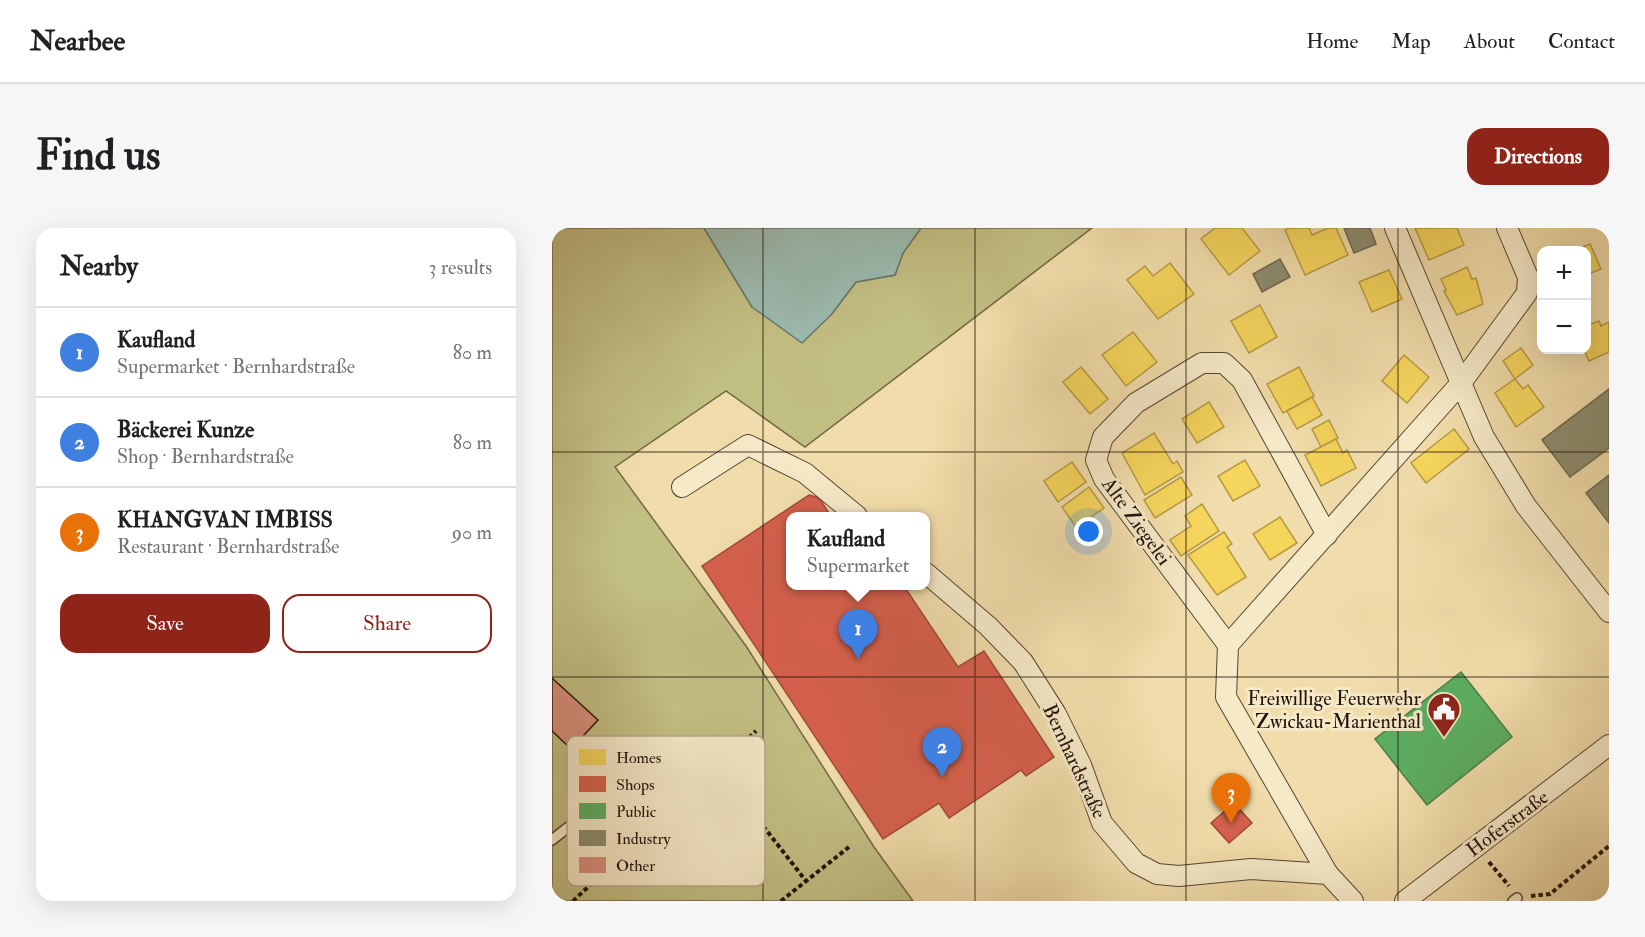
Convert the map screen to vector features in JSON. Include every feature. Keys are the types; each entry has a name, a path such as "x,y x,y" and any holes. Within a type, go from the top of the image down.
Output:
{"street":[{"path":"1395,228 1484,437 1526,506 1609,612"},
{"path":"1353,901 1328,874 1226,697 1228,645 1461,383 1527,293 1528,277 1507,228"},
{"name":"Alte Ziegelei","path":"1228,645 1104,479 1096,460 1103,437 1136,404 1202,363 1224,363 1242,380 1327,535"},
{"path":"682,487 748,445 805,473 852,512"},
{"name":"Bernhardstraße","path":"930,576 988,626 1023,662 1056,714 1081,765 1102,823 1136,863 1157,874 1179,876 1251,869 1328,874"},
{"name":"Hoferstraße","path":"1404,901 1609,746"}],"lane":[{"path":"552,840 567,828"}],"path":[{"path":"751,736 756,731"},
{"path":"765,828 806,881"},
{"path":"1477,847 1515,900 1550,894 1609,846"},
{"path":"782,901 849,847"},
{"path":"573,901 589,886"}],"shaded area":[{"path":"552,228 704,228 752,307 831,315 856,282 895,275 903,253 921,228 1092,228 805,447 726,391 615,467 746,646 874,847 913,901 552,901"}],"water":[{"path":"704,228 921,228 903,253 895,275 856,282 831,315 802,343 752,307"}],"building: Homes":[{"path":"1215,228 1242,228 1260,251 1229,275 1201,239"},
{"path":"1309,228 1312,235 1328,228 1336,228 1348,255 1305,275 1285,230"},
{"path":"1415,228 1457,228 1464,245 1429,260"},
{"path":"1591,246 1601,269 1591,273"},
{"path":"1170,263 1194,294 1158,319 1127,280 1145,266 1153,276"},
{"path":"1467,267 1472,279 1476,278 1483,304 1457,315 1444,291 1446,290 1441,279"},
{"path":"1389,270 1402,299 1372,312 1359,282"},
{"path":"1260,305 1277,337 1249,353 1231,321"},
{"path":"1599,321 1601,326 1609,322 1609,352 1589,361 1586,354 1591,354 1591,324"},
{"path":"1133,332 1157,362 1126,386 1102,355"},
{"path":"1521,348 1533,365 1515,379 1503,361"},
{"path":"1404,355 1429,377 1407,403 1382,381"},
{"path":"1081,367 1108,399 1090,414 1063,382"},
{"path":"1299,367 1314,396 1283,413 1267,384"},
{"path":"1515,379 1523,389 1528,385 1544,407 1516,427 1495,393"},
{"path":"1312,397 1322,415 1297,429 1287,411"},
{"path":"1209,402 1224,427 1197,443 1182,419"},
{"path":"1329,420 1338,438 1321,447 1312,429"},
{"path":"1454,429 1469,449 1426,483 1411,463"},
{"path":"1154,433 1173,464 1177,461 1183,472 1145,495 1122,453"},
{"path":"1336,439 1343,453 1347,450 1356,468 1321,486 1305,455"},
{"path":"1245,460 1260,486 1233,501 1218,476"},
{"path":"1072,462 1086,482 1058,502 1044,481"},
{"path":"1181,477 1192,495 1155,518 1144,500"},
{"path":"1089,487 1104,508 1076,527 1062,507"},
{"path":"1202,504 1219,531 1181,556 1170,540 1191,526 1185,516"},
{"path":"1280,517 1297,543 1270,560 1253,534"},
{"path":"1224,532 1232,544 1227,547 1246,577 1217,595 1188,555"}],"building: Shops":[{"path":"809,495 819,498 828,512 786,512 786,590 907,590 958,667 984,651 1054,757 1026,776 1021,770 949,818 939,803 883,839 702,566"},
{"path":"1234,803 1252,823 1229,843 1211,823"}],"building: Public":[{"name":"Freiwillige Feuerwehr Zwickau-Marienthal","path":"1461,672 1512,737 1427,805 1375,739"}],"building: Industry":[{"path":"1344,228 1370,228 1376,244 1354,253"},
{"path":"1280,259 1290,277 1262,292 1253,274"},
{"path":"1609,389 1609,448 1570,477 1542,440"},
{"path":"1609,475 1609,523 1586,493"}],"building: Other":[{"path":"552,678 598,720 583,736 567,736 567,745 552,731"}],"place":[{"name":"Kaufland","path":"858,659"},
{"name":"Freiwillige Feuerwehr Zwickau-Marienthal","path":"1444,738"},
{"name":"Bäckerei Kunze","path":"942,777"},
{"name":"KHANGVAN IMBISS","path":"1231,823"}]}
